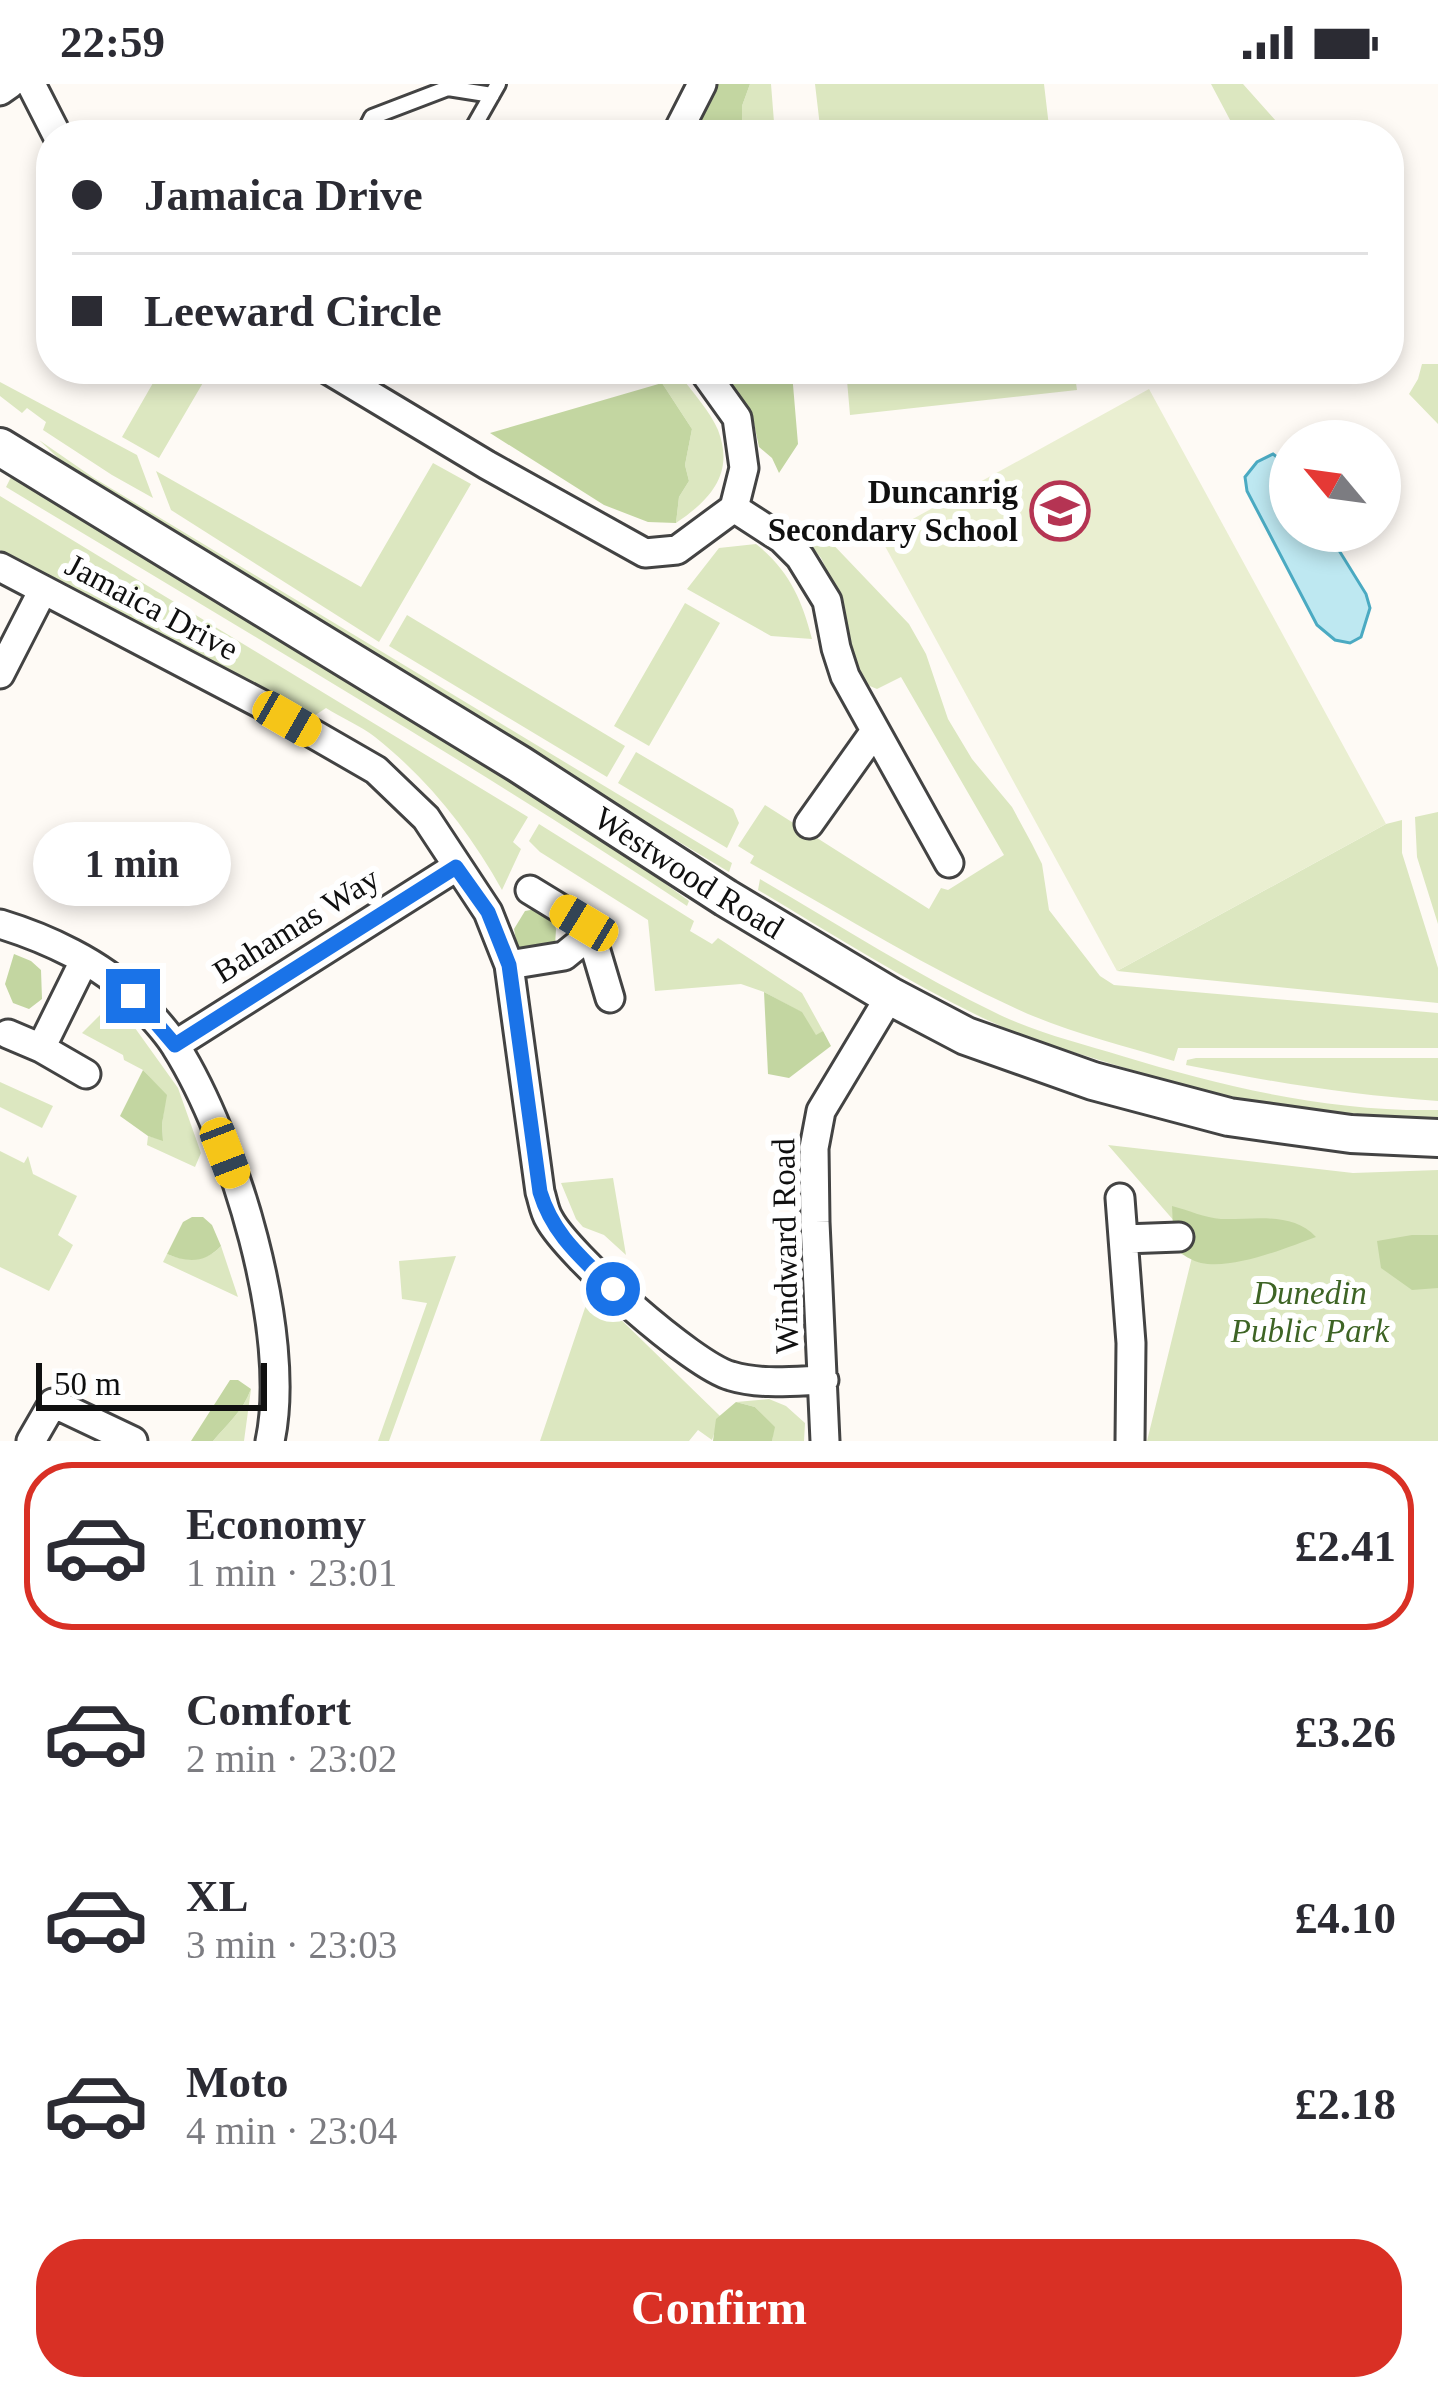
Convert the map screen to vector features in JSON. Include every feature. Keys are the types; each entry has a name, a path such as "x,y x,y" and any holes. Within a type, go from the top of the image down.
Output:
{"street":[{"path":"0,91 10,84"},
{"path":"31,84 49,120"},
{"path":"684,120 702,84"},
{"path":"352,384 645,553 677,550 734,508 744,468 737,418 713,384"},
{"name":"Westwood Road","path":"0,447 518,764 726,898 966,1036 1093,1081 1229,1117 1352,1134 1438,1138"},
{"path":"734,508 800,556 827,601 840,662 949,863"},
{"name":"Jamaica Drive","path":"0,567 376,770 426,818 488,912 509,965 540,1192 548,1218 613,1289 700,1361 730,1376 824,1380"},
{"path":"0,674 43,590"},
{"path":"809,824 875,731"},
{"name":"Bahamas Way","path":"175,1045 456,867"},
{"path":"530,890 584,923 610,998"},
{"path":"0,924 84,961 133,996 175,1045 203,1096 239,1190 266,1291 278,1439"},
{"path":"509,965 564,956 591,934"},
{"path":"41,1048 84,961"},
{"name":"Windward Road","path":"825,1441 814,1148 821,1111 890,996"},
{"path":"8,1034 86,1074"},
{"path":"1120,1198 1131,1343 1130,1441"},
{"path":"1124,1239 1179,1237"},
{"path":"31,1441 53,1403 133,1441"}],"lane":[{"path":"370,120 448,88 495,90 478,120"}],"green space":[{"path":"718,84 750,84 742,120 700,120"},
{"path":"750,84 771,84 774,120 742,120"},
{"path":"815,84 1044,84 1048,120 819,120"},
{"path":"1211,84 1243,84 1275,120 1230,120"},
{"path":"1422,364 1438,364 1438,424 1409,394"},
{"path":"0,382 137,455 153,498 43,430 46,422 27,408 22,413 0,396"},
{"path":"152,384 202,384 159,458 122,437"},
{"path":"663,384 687,384 715,423 722,446 716,484 676,523 679,497 689,481 685,465 692,429"},
{"path":"663,384 692,429 685,465 689,481 679,497 676,523 648,522 604,505 490,433"},
{"path":"731,384 793,384 798,444 779,473 759,447 753,419"},
{"path":"847,384 1076,384 1077,390 850,415"},
{"path":"1149,389 1386,824 1117,971 880,537"},
{"path":"39,440 94,478 732,863 729,872 90,488"},
{"path":"433,463 471,484 379,642 171,510 156,471 361,587"},
{"path":"11,477 567,812 689,901 687,906 434,745 6,487"},
{"path":"0,496 528,817 513,842 521,849 502,890 446,808 413,770 370,733 326,708 314,716 0,550"},
{"path":"787,519 825,536 909,624 926,654 948,719 972,759 1012,807 1042,864 1049,910 1100,976 1114,985 1438,1013 1438,1048 1178,1048 1174,1061 1017,1009 915,958 750,863 754,856 738,846 765,805 929,909 941,888 948,890 1004,855 901,677 877,689 865,684 857,671 838,594 821,558"},
{"path":"756,544 793,587 812,639 771,636 687,589 719,548"},
{"path":"685,603 720,623 649,746 614,726"},
{"path":"407,615 625,746 607,777 389,646"},
{"path":"636,752 733,809 739,823 727,848 618,783"},
{"path":"1438,812 1438,924 1417,857 1415,817"},
{"path":"1402,820 1402,853 1438,968 1438,1003 1117,971 1386,824"},
{"path":"539,824 694,921 690,931 712,944 718,938 802,993 823,1031 816,1036 801,1012 741,984 655,991 648,920 540,852 529,841"},
{"path":"760,879 939,983 1029,1027 1238,1087 1357,1107 1438,1110 1438,1121 1355,1117 1232,1097 1033,1039 880,963 758,890"},
{"path":"541,908 551,914 555,946 529,954 517,946 514,929 525,911"},
{"path":"14,954 41,970 42,999 29,1009 13,1003 5,984"},
{"path":"764,992 802,1012 816,1035 823,1031 831,1046 789,1078 768,1074"},
{"path":"104,1011 135,1028 178,1088 201,1153 195,1167 147,1145 148,1136 163,1140 166,1095 123,1055 82,1033"},
{"path":"1196,1058 1438,1058 1438,1101 1311,1087 1186,1065"},
{"path":"143,1070 167,1095 163,1141 120,1116"},
{"path":"0,1082 53,1106 42,1128 0,1107"},
{"name":"Dunedin Public Park","path":"1108,1145 1353,1173 1438,1170 1438,1441 1147,1441 1195,1245"},
{"path":"0,1151 24,1163 28,1156 33,1174 77,1196 58,1235 73,1245 49,1291 0,1267"},
{"path":"613,1178 626,1255 604,1235 583,1227 561,1183"},
{"path":"1172,1206 1215,1218 1284,1220 1316,1237 1244,1261 1201,1263 1174,1249"},
{"path":"203,1217 212,1225 221,1246 196,1260 167,1254 183,1222"},
{"path":"1438,1235 1438,1288 1412,1290 1381,1268 1377,1241"},
{"path":"221,1246 238,1297 163,1262 167,1254 196,1259"},
{"path":"456,1256 389,1441 378,1441 427,1303 402,1299 399,1261"},
{"path":"588,1299 609,1308 720,1416 712,1440 698,1430 689,1441 540,1441"},
{"path":"230,1380 251,1389 244,1404 213,1441 191,1441"},
{"path":"251,1389 244,1441 213,1441 239,1410"},
{"path":"769,1399 786,1406 805,1423 804,1441 772,1441 774,1427 755,1407 736,1402"},
{"path":"736,1402 755,1407 775,1427 772,1441 713,1441 716,1419"}],"water":[{"path":"1269,456 1269,533 1247,491 1245,477"},
{"path":"1279,552 1340,552 1366,594 1370,608 1361,637 1350,643 1335,640 1317,625"}],"place":[{"name":"Duncanrig Secondary School","path":"1060,511"}],"route":[{"path":"133,996 175,1045 456,867 488,912 509,965 540,1192 548,1218 613,1289"}]}
